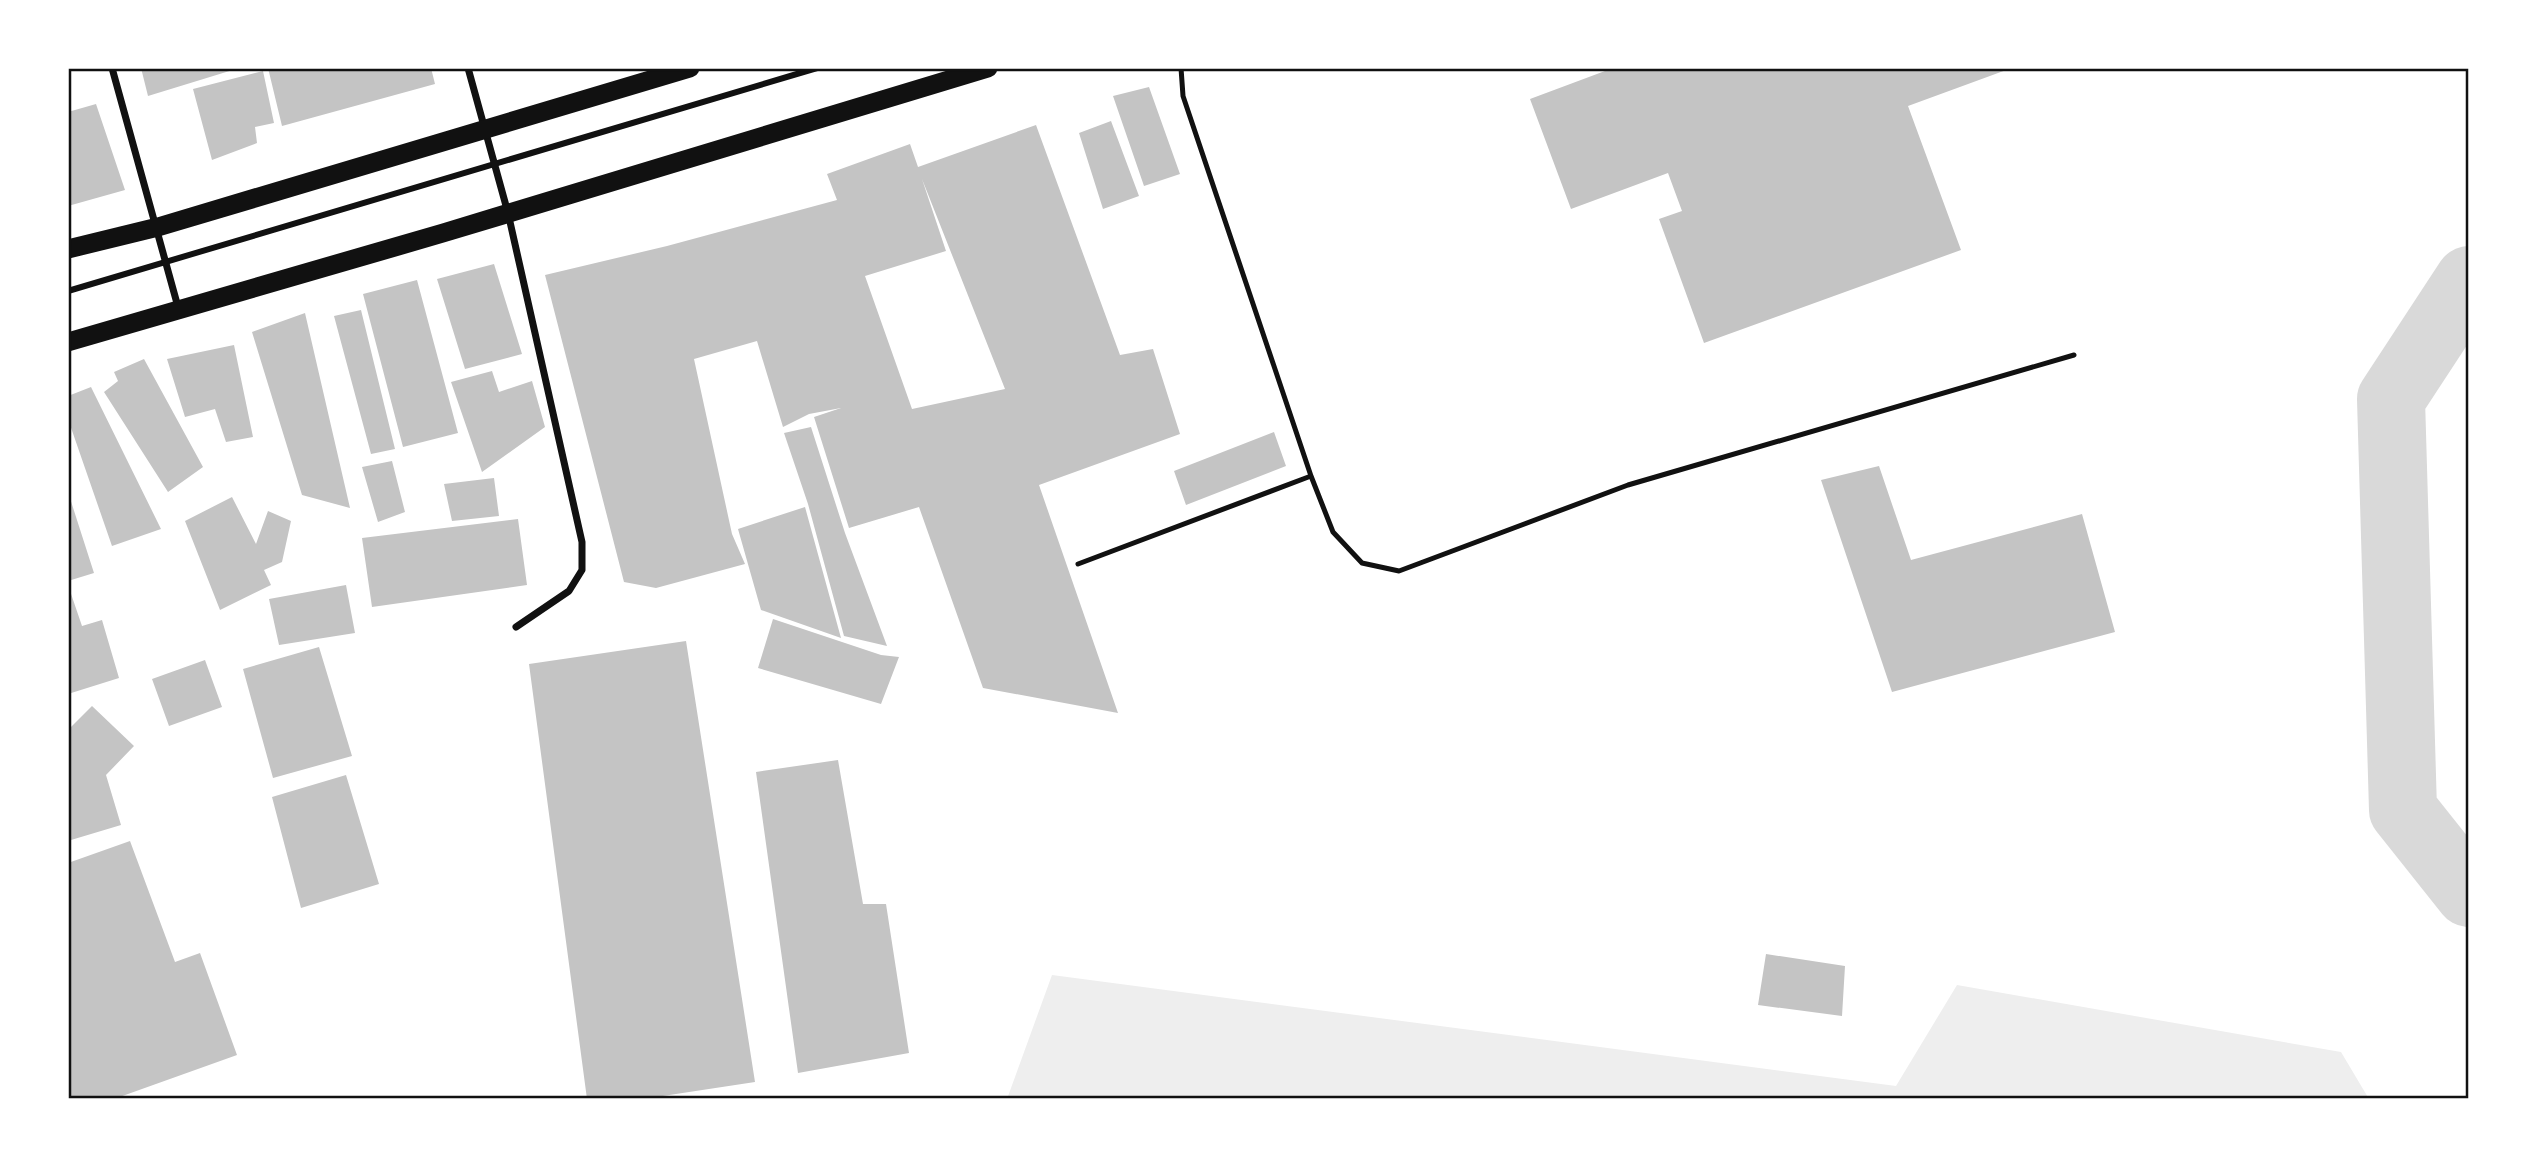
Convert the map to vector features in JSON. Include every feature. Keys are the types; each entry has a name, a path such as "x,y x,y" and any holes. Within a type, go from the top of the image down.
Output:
{"highway":[{"path":"68,249 158,227 690,68"},
{"path":"68,342 988,68"}],"street":[{"path":"112,68 179,309"},
{"path":"468,68 508,212 582,542 582,570 569,591 516,627"},
{"path":"68,291 817,68"}],"lane":[{"path":"1181,68 1183,96 1311,476 1333,532 1362,563 1399,571 1628,485 2074,355"},
{"path":"1078,564 1311,476"}],"shaded area":[{"path":"1052,975 1896,1086 1957,985 2341,1052 2369,1099 1007,1099"}],"building":[{"path":"141,68 236,68 236,69 148,96"},
{"path":"268,68 431,68 435,84 282,126"},
{"path":"1613,68 2009,69 1908,106 1961,250 1704,343 1659,219 1682,211 1668,173 1571,209 1530,99"},
{"path":"263,71 274,123 255,127 257,143 212,160 193,89"},
{"path":"1149,87 1180,174 1144,186 1113,96"},
{"path":"96,104 125,190 68,206 68,112"},
{"path":"1111,121 1139,196 1103,209 1079,133"},
{"path":"1036,125 1120,355 1153,349 1180,434 1039,485 1118,713 983,688 919,507 849,528 814,417 841,408 809,414 783,427 757,341 694,359 732,534 745,564 656,588 624,582 545,275 667,246 837,200 827,174 910,144 918,167","holes":["922,179 1005,389 912,409 865,276 946,251"]},
{"path":"494,264 522,354 465,369 437,279"},
{"path":"417,280 458,433 403,447 363,294"},
{"path":"361,310 395,449 371,454 334,316"},
{"path":"305,313 350,508 302,495 252,332"},
{"path":"234,345 253,437 226,442 215,409 185,417 167,359"},
{"path":"144,359 203,467 168,492 104,392 118,381 114,372"},
{"path":"492,371 499,392 532,381 545,427 482,472 451,382"},
{"path":"91,387 161,529 112,546 68,419 68,396"},
{"path":"811,427 845,533 887,646 844,636 808,504 784,433"},
{"path":"1274,432 1286,466 1186,505 1174,471"},
{"path":"392,461 405,512 378,522 362,467"},
{"path":"1879,466 1911,560 2082,514 2115,632 1892,692 1821,480"},
{"path":"494,478 499,516 452,521 444,484"},
{"path":"68,492 94,573 68,581"},
{"path":"232,497 256,544 268,511 291,521 282,562 264,570 271,585 220,610 185,521"},
{"path":"805,507 841,638 761,610 738,529"},
{"path":"518,519 527,585 372,607 362,538"},
{"path":"68,585 82,626 102,620 119,678 68,694"},
{"path":"346,585 355,633 279,645 269,599"},
{"path":"773,619 881,655 899,657 881,704 758,668"},
{"path":"686,641 755,1082 643,1099 587,1099 529,664"},
{"path":"319,647 352,756 273,778 243,669"},
{"path":"205,660 222,707 169,726 152,679"},
{"path":"92,706 134,746 106,775 121,825 71,840 68,830 68,725 71,727"},
{"path":"838,760 863,904 886,904 909,1053 798,1073 756,772"},
{"path":"346,775 379,884 301,908 272,797"},
{"path":"130,841 175,962 200,953 237,1055 114,1099 68,1099 68,863"},
{"path":"1766,954 1845,966 1842,1016 1758,1005"}],"waterway":[{"path":"2469,280 2391,399 2403,810 2469,893"}]}
